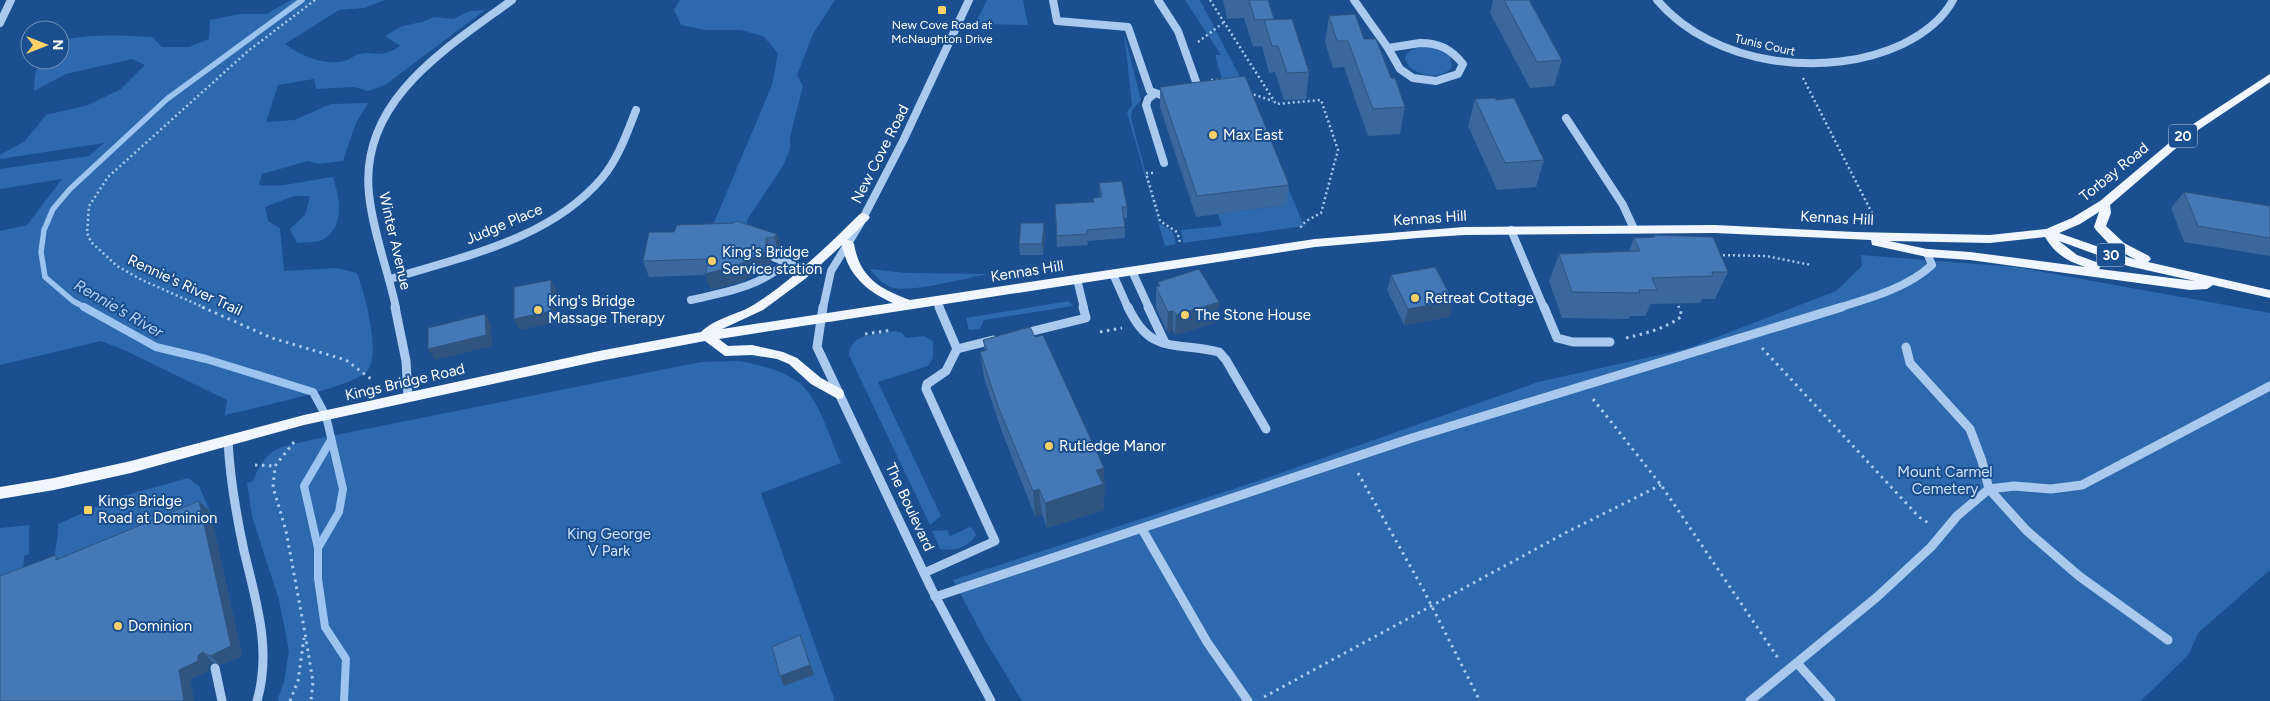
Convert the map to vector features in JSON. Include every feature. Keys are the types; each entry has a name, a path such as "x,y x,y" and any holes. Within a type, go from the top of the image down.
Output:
{"main road":[{"name":"Torbay Road","path":"2048,233 2076,221 2104,204 2191,130 2270,77"},
{"path":"2104,204 2105,213 2100,227 2112,242 2131,253 2176,273"},
{"path":"838,394 816,381 793,361 779,355 752,350 726,351 706,335 716,325 734,320 756,309 809,270 864,217"},
{"name":"Kennas Hill","path":"820,320 1315,243 1427,233 1511,230 1715,228 1855,236 1990,239 2048,233"},
{"name":"30","path":"2048,233 2132,263 2270,294"},
{"name":"30","path":"2048,233 2056,248 2064,254 2079,261 2134,278 2190,286 2222,284"},
{"path":"1855,236 1927,253 1970,256 2134,278"},
{"path":"848,244 849,259 853,268 867,283 879,292 912,306"},
{"name":"Kings Bridge Road","path":"0,494 73,480 304,420 408,397 706,335 820,320"}],"street":[{"path":"0,23 11,0"},
{"name":"Winter Avenue","path":"408,397 406,361 390,279 381,256 369,193 370,154 377,131 403,88 423,68 512,0"},
{"name":"New Cove Road","path":"820,320 831,271 864,217 903,141 968,0"},
{"path":"1053,0 1057,21 1128,27 1150,91 1154,94"},
{"path":"1158,0 1178,31 1196,82 1198,90 1189,91"},
{"path":"1354,0 1388,48 1401,71 1425,81 1443,81 1458,74 1463,64 1457,54 1445,46 1434,42 1409,42 1388,48"},
{"name":"Tunis Court","path":"1657,0 1676,20 1699,36 1749,54 1796,64 1841,63 1869,58 1892,50 1936,23 1953,0"},
{"path":"1164,163 1146,105 1148,99 1154,94 1180,92"},
{"name":"Judge Place","path":"390,279 510,239 544,224 576,203 601,179 617,157 636,110"},
{"path":"1566,118 1623,205 1634,229"},
{"path":"1511,230 1557,338 1572,342 1610,342"},
{"path":"935,597 1412,438 1751,336 1856,302 1912,281 1929,272 1932,265 1927,253"},
{"path":"775,258 809,270"},
{"path":"691,300 756,285 768,279 787,262"},
{"path":"1132,271 1164,343"},
{"path":"1113,274 1139,328 1146,336 1164,343 1219,352 1226,360 1266,429"},
{"path":"957,349 1086,318 1076,279"},
{"path":"924,573 995,541 926,389 927,384 946,371 957,349 937,302"},
{"name":"The Boulevard","path":"820,320 817,347 838,394 868,452 935,597 992,701"},
{"path":"1906,347 1910,362 1970,429 1982,461 1989,489 2026,530 2080,576 2168,640"},
{"path":"1750,701 1877,597 1944,532 1957,516 1989,489 2014,486 2052,489 2082,485 2270,386"},
{"path":"228,441 230,483 261,626 265,665 263,685 257,701"},
{"path":"1142,529 1207,642 1248,701"},
{"path":"1797,663 1831,701"},
{"path":"215,668 222,701"}],"path":[{"name":"Rennie's River Trail","path":"315,0 248,51 108,177 89,206 87,233 92,242 117,266 142,280 272,338 346,360 371,379"},
{"path":"1210,0 1276,104 1321,100 1338,150 1321,213 1306,221 1299,229"},
{"path":"1184,48 1208,37 1214,28 1223,23"},
{"path":"1796,64 1875,219"},
{"path":"1196,82 1226,79 1234,85"},
{"path":"1243,91 1267,101 1274,101"},
{"path":"1161,172 1146,174 1160,222 1177,234 1180,243"},
{"path":"1715,255 1766,256 1811,264"},
{"path":"1610,342 1636,336 1674,322 1682,316 1677,301"},
{"path":"865,334 892,330"},
{"path":"1751,336 1919,518 1944,532"},
{"path":"1583,387 1661,485 1787,671"},
{"path":"294,442 274,466 272,486 286,531 305,633 313,682 310,701"},
{"path":"1351,459 1432,607 1480,701"},
{"path":"254,465 274,466"},
{"path":"1257,701 1567,532 1661,485"},
{"path":"290,701 298,681 305,633"}],"green space":[{"path":"291,0 385,0 364,8 339,10 285,44 313,59 337,62 359,54 382,54 393,50 400,46 385,36 402,26 422,22 434,17 453,19 470,11 485,10 385,85 368,91 354,87 316,89 314,79 278,85 266,122 294,120 331,104 368,103 356,123 343,161 318,164 308,161 262,174 259,185 287,185 333,177 339,202 338,219 336,226 324,239 315,242 297,243 290,229 305,215 310,196 294,196 265,207 268,221 280,228 284,271 337,268 357,273 364,294 372,338 373,351 371,363 367,371 358,377 323,391 225,415 227,400 124,350 101,341 0,365 0,231 27,225 62,179 0,189 0,169 89,156 104,143 0,159 0,155 25,141 46,115 88,105 121,89 145,65 132,59 66,74 34,91 37,70 70,70 70,39 117,35 152,37 162,47 189,47 209,39 210,20 239,14 266,14"},
{"path":"680,0 835,0 813,34 797,75 803,86 790,137 790,149 783,166 747,220 748,232 712,227 772,85 778,53 763,36 741,30 705,30 681,25 674,10"},
{"path":"987,0 1023,0 1028,25 975,24"},
{"path":"1185,0 1200,0 1251,98 1304,226 1183,243 1181,230 1222,226 1218,214 1286,205 1226,93 1215,55 1221,55"},
{"path":"1124,33 1141,100 1132,110 1131,118 1159,223 1173,232 1176,244 1165,246 1127,112 1132,105"},
{"path":"1431,47 1450,56 1452,66 1448,71 1432,76 1420,73 1409,67 1405,58 1409,52 1419,48"},
{"name":"Mount Carmel Cemetery","path":"1861,255 2016,267 2270,313 2270,570 2198,633 2189,654 2141,701 1022,701 985,640 953,580 1261,480 1538,382 1686,349 1836,291 1862,266"},
{"path":"870,269 906,273 988,274 923,287 898,289 884,283"},
{"path":"1069,301 1073,306 984,320 980,329 969,330 966,318"},
{"path":"895,331 902,333 906,338 924,336 933,341 933,358 928,366 878,382 941,516 930,525 849,355 854,342 873,334"},
{"name":"King George V Park","path":"739,361 776,370 797,381 805,388 818,407 841,463 761,493 835,701 277,701 284,682 289,651 279,600 252,516 247,483 253,481 258,469 270,454 284,446 316,439 701,362"},
{"path":"188,478 199,486 210,511 55,564 58,524 116,498"},
{"path":"29,525 29,554 24,556 23,573 0,597 0,528"},
{"path":"970,527 976,535 973,539 960,548 950,550 940,549 932,531 947,530 950,536"}],"building":[{"path":"1249,0 1268,0 1274,19 1255,20"},
{"path":"1504,0 1529,0 1562,60 1537,62"},
{"path":"1355,14 1364,39 1376,39 1391,78 1395,78 1405,107 1373,109 1348,41 1337,41 1329,16"},
{"path":"1292,19 1309,72 1287,73 1278,46 1272,46 1264,20"},
{"name":"Max East","path":"1245,76 1289,185 1197,196 1160,87"},
{"path":"1495,98 1496,100 1514,98 1544,160 1505,163 1475,99"},
{"path":"1122,181 1127,207 1122,207 1125,227 1087,230 1087,234 1057,236 1055,204 1094,202 1093,198 1102,197 1099,183"},
{"path":"2184,192 2270,206 2270,238 2198,226"},
{"path":"736,221 777,234 774,237 766,238 764,249 767,250 757,256 735,266 705,274 709,259 643,261 649,232 674,232 677,225 734,223"},
{"path":"1021,223 1044,223 1042,244 1019,244"},
{"path":"1654,235 1713,237 1728,272 1712,272 1713,276 1652,278 1657,290 1639,290 1640,293 1572,292 1559,254 1640,251 1634,238 1655,237"},
{"path":"1435,267 1453,301 1408,309 1391,275"},
{"path":"1199,269 1219,302 1176,315 1173,311 1168,312 1156,287 1160,286 1158,282"},
{"path":"551,280 551,311 514,319 514,287"},
{"path":"485,314 486,335 428,349 428,328"},
{"name":"Rutledge Manor","path":"1030,327 1035,337 1043,335 1104,468 1096,470 1103,484 1045,503 1039,489 1033,491 998,406 980,352 987,350 983,340"},
{"name":"Dominion","path":"199,501 231,646 210,656 202,652 198,656 198,661 179,670 184,701 0,701 0,576 56,555 56,560"},
{"path":"800,635 810,665 780,676 772,647"}],"waterway":[{"name":"Rennie's River","path":"86,308 73,301 45,277 41,252 44,230 53,209 70,189 167,99 302,0"},
{"name":"Rennie's River","path":"84,307 156,347 206,359 313,392 326,416 343,489 339,512 318,548"},
{"name":"Rennie's River","path":"318,548 304,486 331,440"},
{"name":"Rennie's River","path":"318,548 318,579 325,627 346,659 344,701"}],"place":[{"name":"New Cove Road at McNaughton Drive","path":"942,10"},
{"name":"Max East","path":"1213,135"},
{"name":"King's Bridge Service station","path":"712,261"},
{"name":"Retreat Cottage","path":"1415,298"},
{"name":"King's Bridge Massage Therapy","path":"538,310"},
{"name":"The Stone House","path":"1185,315"},
{"name":"Rutledge Manor","path":"1049,446"},
{"name":"Kings Bridge Road at Dominion","path":"88,510"},
{"name":"Dominion","path":"118,626"}]}
